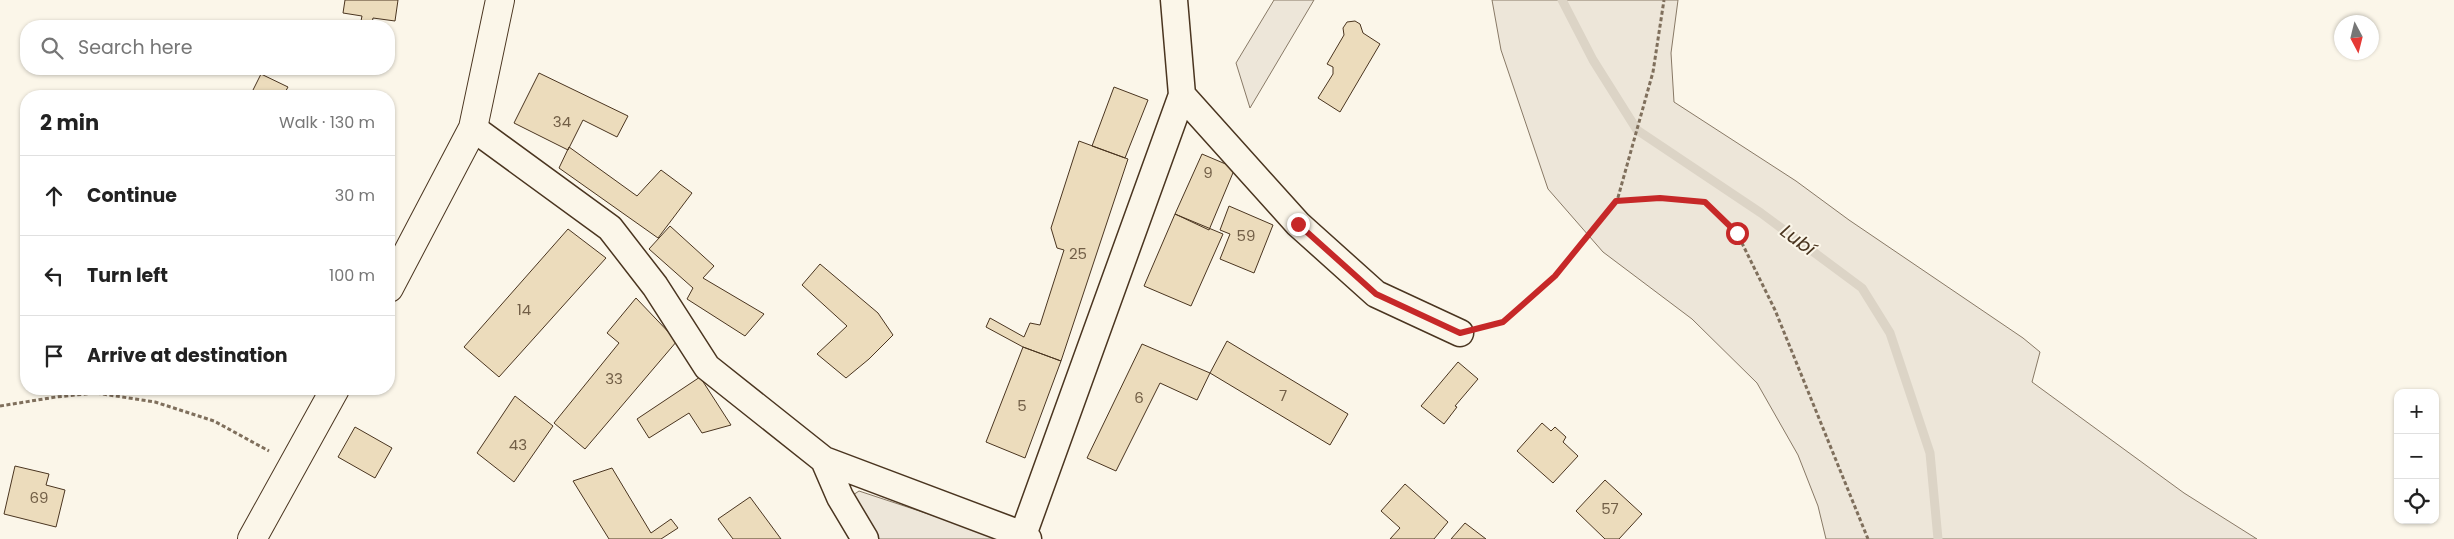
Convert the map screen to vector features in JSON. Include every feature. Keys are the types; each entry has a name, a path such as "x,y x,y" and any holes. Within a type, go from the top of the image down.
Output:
{"main road":[{"path":"395,277 473,128 500,0"},
{"path":"252,539 332,395"}],"street":[{"path":"473,128 610,228 655,286 706,367 824,460 1026,537 1182,95 1174,0"},
{"path":"1182,95 1298,224 1376,294 1460,333"},
{"path":"824,460 840,497 865,539"}],"path":[{"path":"1460,333 1503,322 1555,276 1616,201 1653,72 1664,0"},
{"path":"1616,201 1660,198 1705,202 1737,233 1775,310 1868,539"},
{"path":"0,406 76,395"},
{"path":"109,395 155,402 214,421 293,464"}],"shaded area":[{"path":"1274,0 1314,0 1250,108 1236,63"},
{"path":"1492,0 1678,0 1671,53 1674,102 1796,181 1849,220 2023,338 2040,352 2032,382 2184,493 2257,539 1826,539 1818,506 1798,455 1757,383 1692,319 1603,252 1548,189 1501,50"},
{"path":"859,491 1004,539 875,539 853,495"}],"building":[{"path":"345,0 398,0 395,21 373,18 373,20 361,20 362,16 343,13"},
{"path":"1355,21 1360,24 1363,33 1380,44 1340,112 1318,98 1333,74 1333,67 1327,64 1344,35 1343,28 1347,22"},
{"path":"539,73 628,116 617,137 583,120 568,150 514,123"},
{"path":"260,75 288,87 286,90 253,90"},
{"path":"1114,87 1148,100 1125,158 1092,146"},
{"path":"1079,141 1128,159 1061,361 1023,347 986,327 990,318 1024,337 1030,323 1040,325 1064,250 1057,248 1051,228"},
{"path":"569,147 637,196 661,170 692,193 658,238 559,168"},
{"path":"1202,154 1235,168 1209,230 1175,214"},
{"path":"1229,206 1273,225 1254,273 1220,259 1230,234 1220,230"},
{"path":"1175,214 1223,234 1191,306 1144,286"},
{"path":"670,226 714,266 703,278 764,314 745,336 687,299 693,288 649,249"},
{"path":"568,229 606,258 499,377 464,347"},
{"path":"820,264 878,313 893,335 869,359 846,378 817,354 847,326 802,285"},
{"path":"636,298 677,341 585,449 554,423 619,343 607,333"},
{"path":"1227,341 1348,414 1330,445 1210,373"},
{"path":"1142,344 1210,373 1197,400 1160,383 1116,471 1087,458"},
{"path":"1023,347 1061,361 1025,458 986,442"},
{"path":"1458,362 1478,379 1455,406 1457,407 1444,424 1421,406"},
{"path":"700,377 731,425 702,433 689,413 649,438 637,419"},
{"path":"515,396 553,426 514,482 477,453"},
{"path":"1542,423 1551,431 1555,427 1566,437 1563,442 1578,456 1553,483 1517,451"},
{"path":"355,427 392,448 375,478 338,457"},
{"path":"15,466 49,474 46,485 65,490 56,527 4,514"},
{"path":"612,468 651,533 671,519 678,528 661,539 609,539 573,481"},
{"path":"1605,480 1642,514 1619,539 1605,539 1576,511"},
{"path":"1405,484 1448,522 1434,539 1390,539 1400,528 1381,511"},
{"path":"750,497 781,539 733,539 718,519"},
{"path":"1465,523 1486,539 1451,539"}],"waterway":[{"name":"Lubí","path":"1562,0 1593,60 1637,130 1761,213 1862,288 1890,333 1930,453 1938,539"}],"route":[{"path":"1298,224 1376,294 1460,333 1503,322 1555,276 1616,201 1660,198 1705,202 1737,233"}]}
